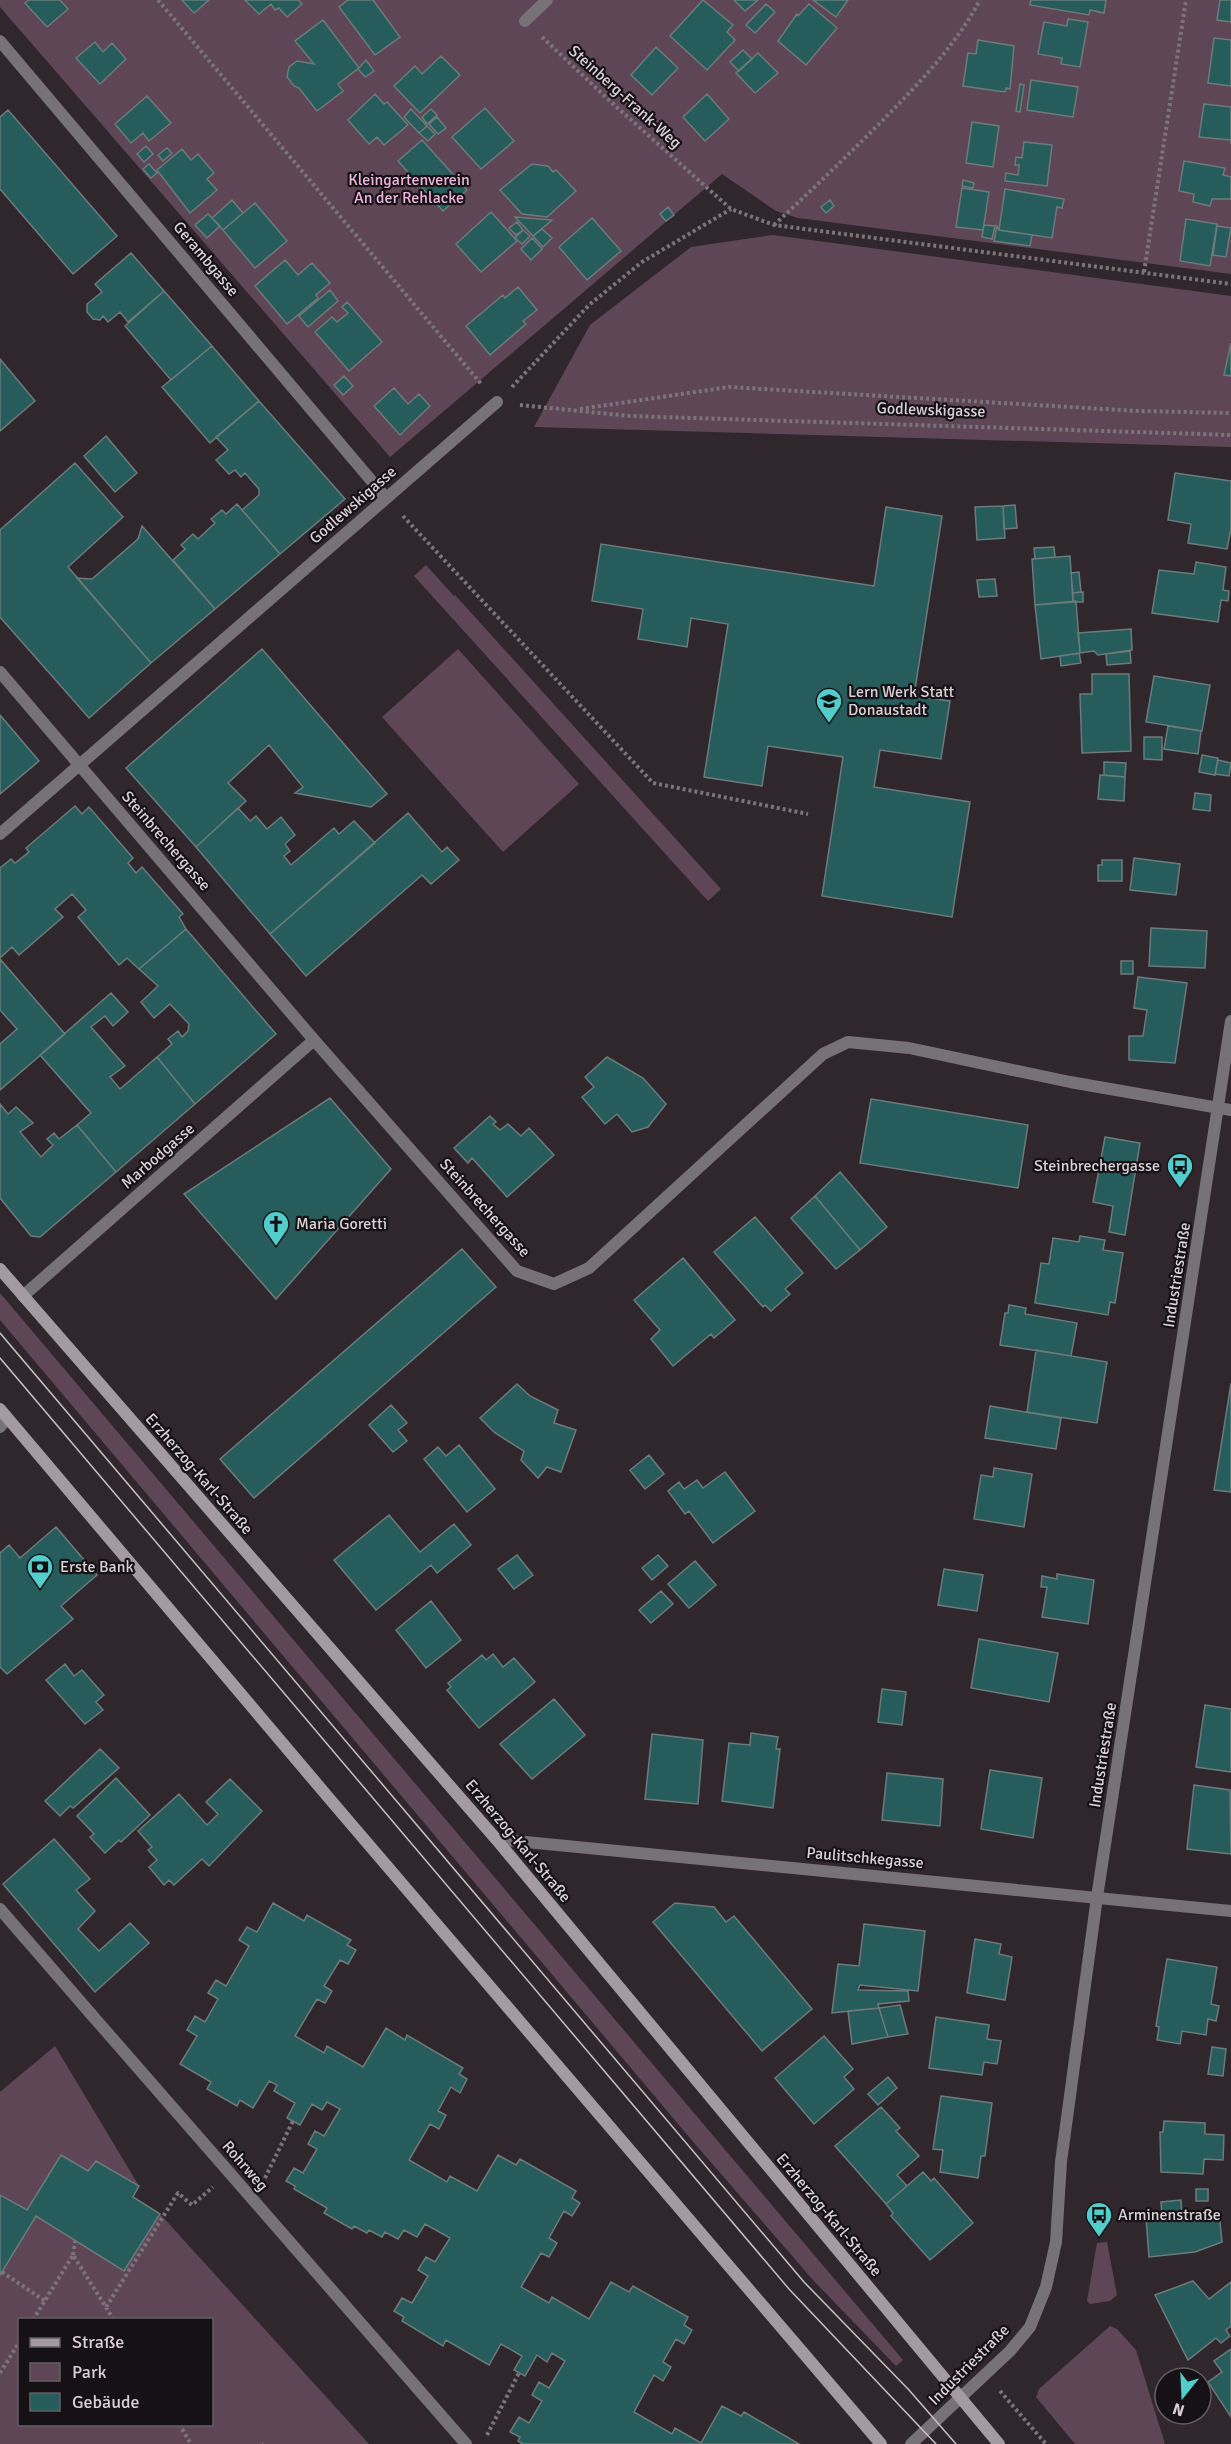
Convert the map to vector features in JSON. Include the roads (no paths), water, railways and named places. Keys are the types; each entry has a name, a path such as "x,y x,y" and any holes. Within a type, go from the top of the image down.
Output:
{"main road":[{"name":"Erzherzog-Karl-Straße","path":"0,1269 496,1839 999,2444"},
{"path":"2,1418 881,2444"}],"street":[{"path":"525,21 547,0"},
{"name":"Gerambgasse","path":"0,41 386,498"},
{"name":"Godlewskigasse","path":"0,834 497,402"},
{"name":"Steinbrechergasse","path":"0,672 314,1040 517,1271 554,1284 589,1268 823,1054 848,1042 909,1048 1070,1082 1231,1110"},
{"name":"Industriestraße","path":"911,2444 985,2375 1030,2327 1046,2286 1056,2242 1061,2162 1097,1897 1231,1021"},
{"name":"Marbodgasse","path":"23,1296 314,1040"},
{"name":"Paulitschkegasse","path":"496,1839 1231,1911"},
{"name":"Rohrweg","path":"0,1909 466,2444"}],"tram line":[{"path":"0,1333 804,2282 909,2390 956,2444"},
{"path":"0,1358 789,2289 936,2444"}],"place":[{"name":"Lern Werk Statt Donaustadt","path":"829,724"},
{"name":"Steinbrechergasse","path":"1180,1189"},
{"name":"Maria Goretti","path":"276,1247"},
{"name":"Erste Bank","path":"40,1590"},
{"name":"Arminenstraße","path":"1099,2238"}],"park label":[{"name":"Kleingartenverein An der Rehlacke","path":"409,189"}]}
